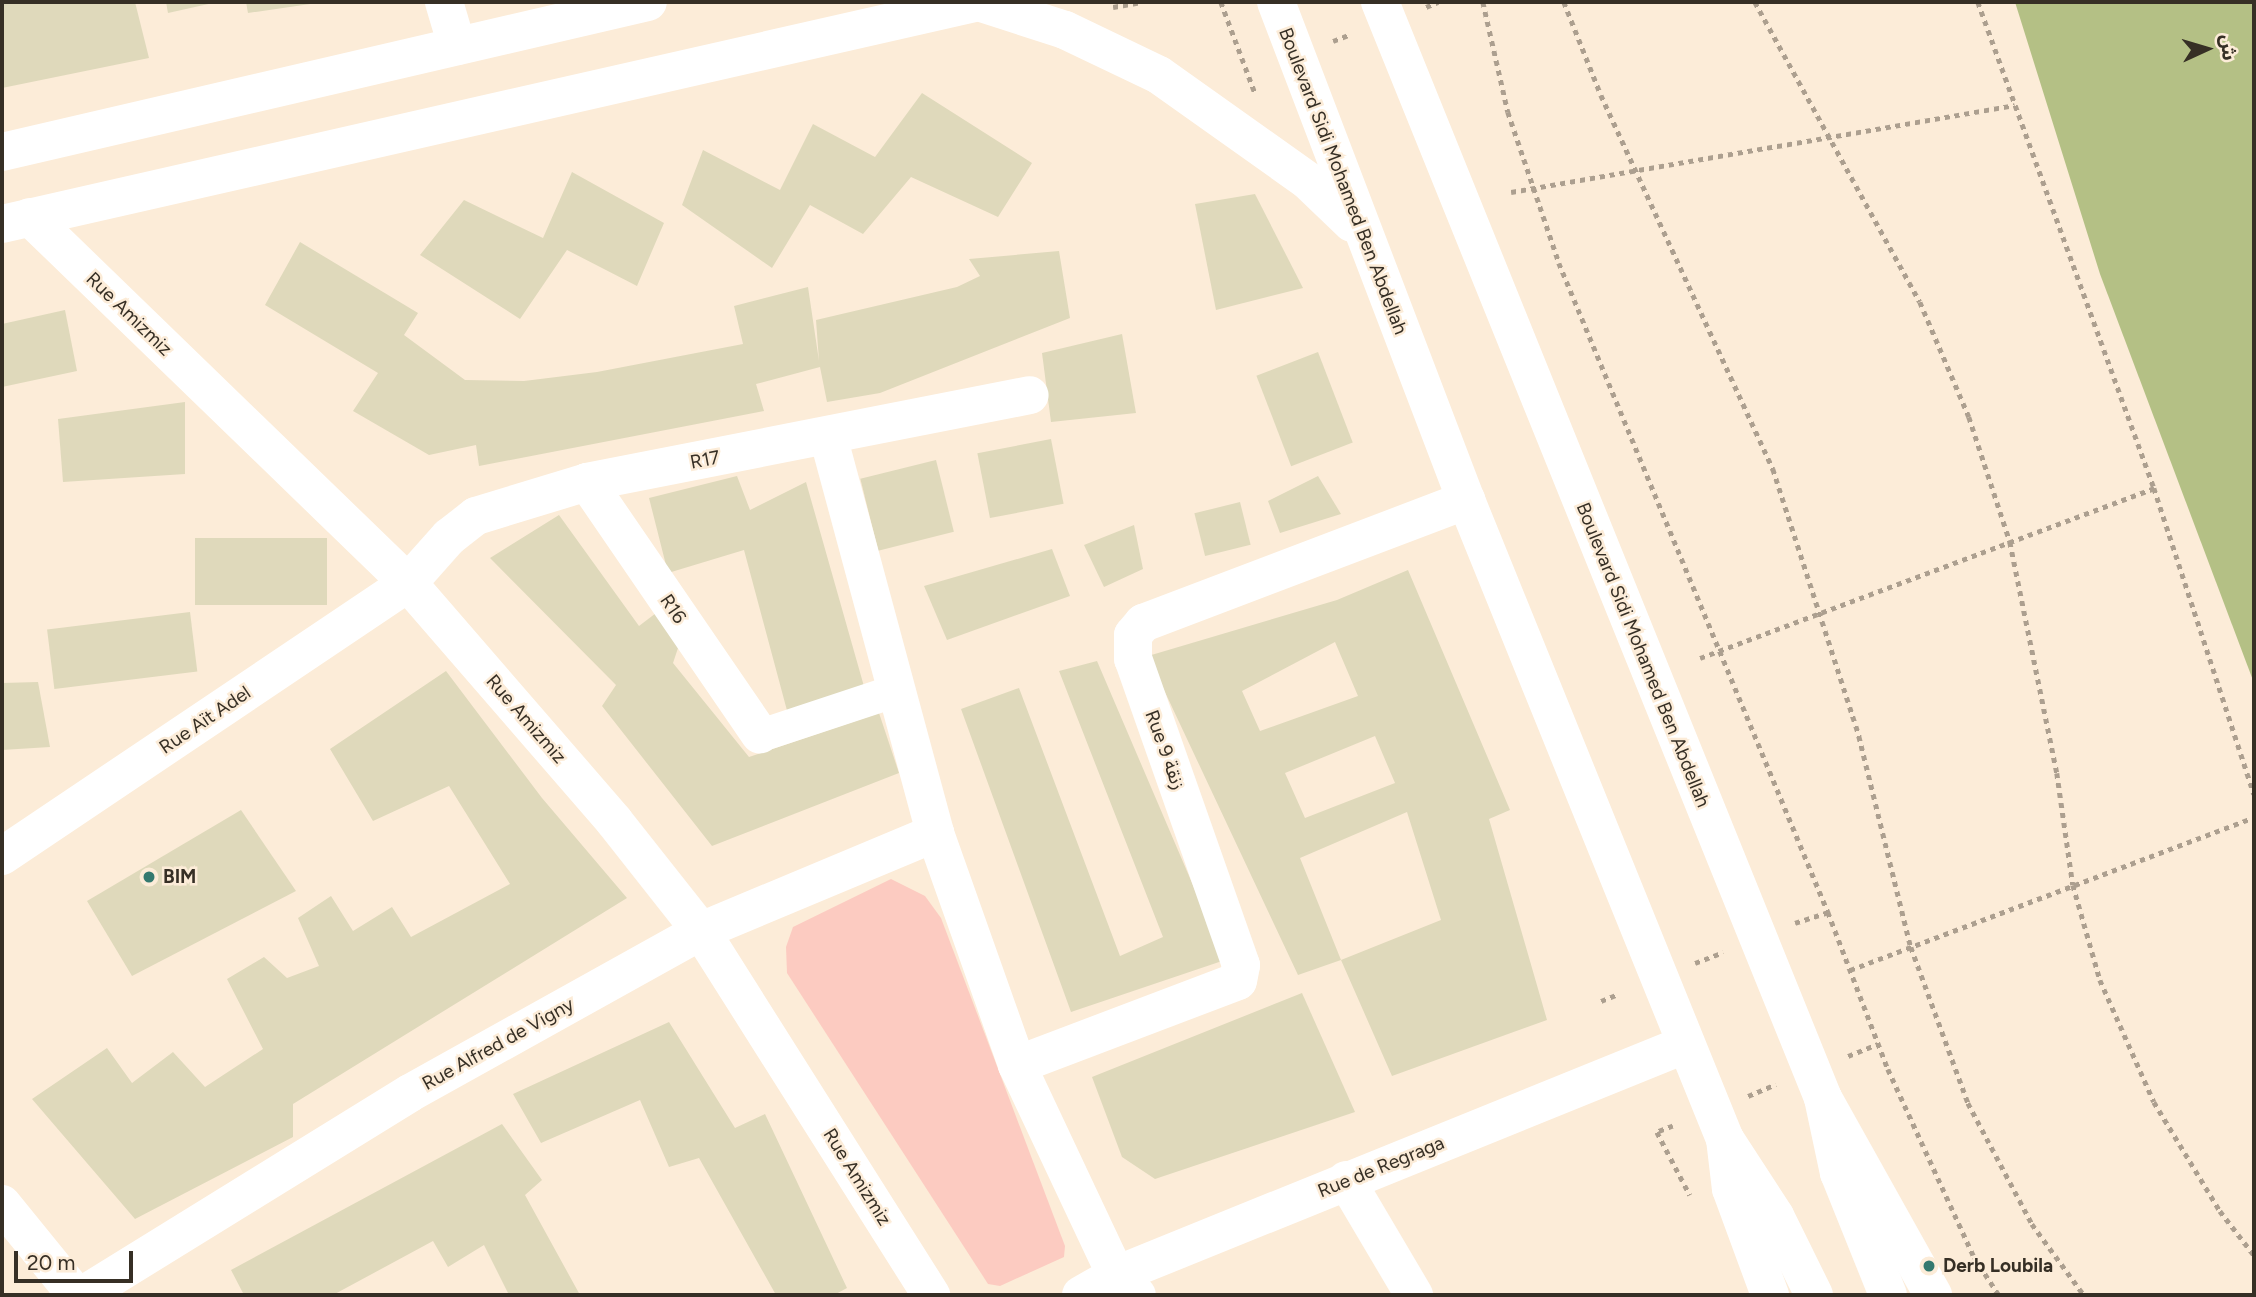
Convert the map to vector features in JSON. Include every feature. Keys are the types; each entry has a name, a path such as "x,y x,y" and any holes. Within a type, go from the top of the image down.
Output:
{"main road":[{"path":"444,2 457,46"},
{"path":"2,152 648,2"},
{"path":"16,220 978,2 1065,30 1159,75 1308,181 1361,232"},
{"name":"Boulevard Sidi Mohamed Ben Abdellah","path":"1276,2 1361,232 1684,1045 1725,1139 1775,1216 1814,1295"},
{"name":"Boulevard Sidi Mohamed Ben Abdellah","path":"1380,2 1824,1098 1933,1295"},
{"name":"Rue Amizmiz","path":"16,220 408,583 614,821 701,930 931,1295"},
{"name":"R17","path":"408,583 449,537 476,516 587,482 1030,395"},
{"path":"828,436 935,833 1017,1065 1126,1285"},
{"name":"R16","path":"587,482 760,735"},
{"name":"Rue 9 زنقة","path":"1017,1065 1238,981 1241,965 1133,659 1133,635 1143,623 1466,500"},
{"name":"Rue Aït Adel","path":"2,856 408,583"},
{"name":"Rue Alfred de Vigny","path":"83,1295 410,1093 701,930 935,833"},
{"name":"Rue de Regraga","path":"1081,1295 1126,1285 1346,1180 1684,1045"},
{"path":"1824,1098 1839,1173 1888,1295"},
{"name":"Boulevard Sidi Mohamed Ben Abdellah","path":"1725,1139 1731,1189 1770,1295"},
{"path":"1346,1180 1414,1295"},
{"path":"2,1204 76,1295"}],"street":[{"path":"760,735 896,691"}],"path":[{"path":"1426,7 1438,2"},
{"path":"1483,2 1487,33 1531,189 1828,912 1878,1044 1975,1257 1999,1295"},
{"path":"1564,2 1636,171 1773,469 1822,612 1860,736 1910,947 1968,1103 2032,1224 2084,1295"},
{"path":"1755,2 1831,137 1946,359 2010,542 2057,773 2073,886 2100,980 2154,1102 2220,1211 2254,1255"},
{"path":"1978,2 2154,488 2254,794"},
{"path":"1323,44 1355,33"},
{"path":"1247,72 1254,70"},
{"path":"1511,192 2015,104"},
{"path":"1700,658 2154,488"},
{"path":"1850,970 2254,817"},
{"path":"1794,923 1828,912"},
{"path":"1693,964 1727,951"},
{"path":"1601,1001 1616,995"},
{"path":"1848,1056 1878,1044"},
{"path":"1747,1096 1780,1083"},
{"path":"1657,1132 1673,1126"}],"shaded area":[{"path":"2015,2 2254,2 2254,683 2100,274"},
{"path":"891,879 925,896 941,918 1065,1246 1064,1257 1000,1286 988,1284 787,973 786,947 793,927"}],"building":[{"path":"2,2 135,2 149,58 2,88"},
{"path":"166,2 213,2 213,3 168,13"},
{"path":"246,2 317,2 317,3 248,13"},
{"path":"922,93 1032,163 998,217 911,177 863,234 810,205 772,268 682,205 703,150 780,190 813,124 875,157"},
{"path":"572,172 664,223 637,286 567,250 520,319 420,255 464,200 543,238"},
{"path":"1255,194 1303,288 1216,310 1195,204"},
{"path":"300,242 418,313 404,335 465,380 524,381 597,372 743,344 734,306 808,287 819,361 816,320 957,287 980,276 969,259 1059,251 1070,318 880,393 827,402 820,367 756,384 764,411 479,466 476,445 429,455 353,411 378,373 265,305"},
{"path":"65,310 77,371 2,387 2,324"},
{"path":"1122,334 1136,413 1051,422 1042,353"},
{"path":"1318,352 1353,443 1291,466 1256,376"},
{"path":"185,402 185,474 63,482 58,419"},
{"path":"1051,439 1064,504 990,518 977,453"},
{"path":"936,460 954,532 878,551 860,479"},
{"path":"737,476 750,510 806,482 867,697 789,718 744,550 668,573 649,498"},
{"path":"1318,476 1341,514 1280,533 1268,501"},
{"path":"1240,502 1251,545 1205,556 1194,513"},
{"path":"559,515 639,626 660,610 681,639 673,663 749,757 879,713 899,773 712,846 602,706 616,685 490,558"},
{"path":"1134,525 1143,569 1104,587 1084,545"},
{"path":"195,538 327,538 327,605 195,605"},
{"path":"1052,549 1070,596 947,640 924,586"},
{"path":"1408,570 1510,810 1489,819 1547,1020 1392,1076 1341,960 1298,975 1148,656 1337,600","holes":["1335,642 1358,696 1260,731 1242,691","1375,736 1395,783 1305,818 1285,773","1407,812 1441,920 1341,960 1300,858"]},
{"path":"190,612 197,672 54,689 47,630"},
{"path":"1097,661 1225,960 1071,1012 961,709 1019,688 1120,956 1163,937 1059,671"},
{"path":"446,671 542,798 627,898 293,1104 293,1137 135,1219 32,1099 107,1048 132,1083 173,1052 205,1087 263,1049 227,979 264,957 287,978 319,966 298,918 331,896 353,931 392,907 411,937 510,884 449,786 373,821 330,749"},
{"path":"38,682 50,747 2,750 2,683"},
{"path":"241,810 296,891 132,976 87,901"},
{"path":"1302,993 1355,1112 1155,1179 1122,1157 1092,1077"},
{"path":"669,1022 735,1128 765,1114 847,1288 834,1295 776,1295 699,1158 669,1167 640,1100 541,1143 513,1094"},
{"path":"502,1124 542,1180 525,1195 580,1295 509,1295 484,1245 448,1267 433,1241 333,1295 244,1295 231,1270"}],"place":[{"name":"BIM","path":"149,877"},
{"name":"Derb Loubila","path":"1929,1266"}]}
